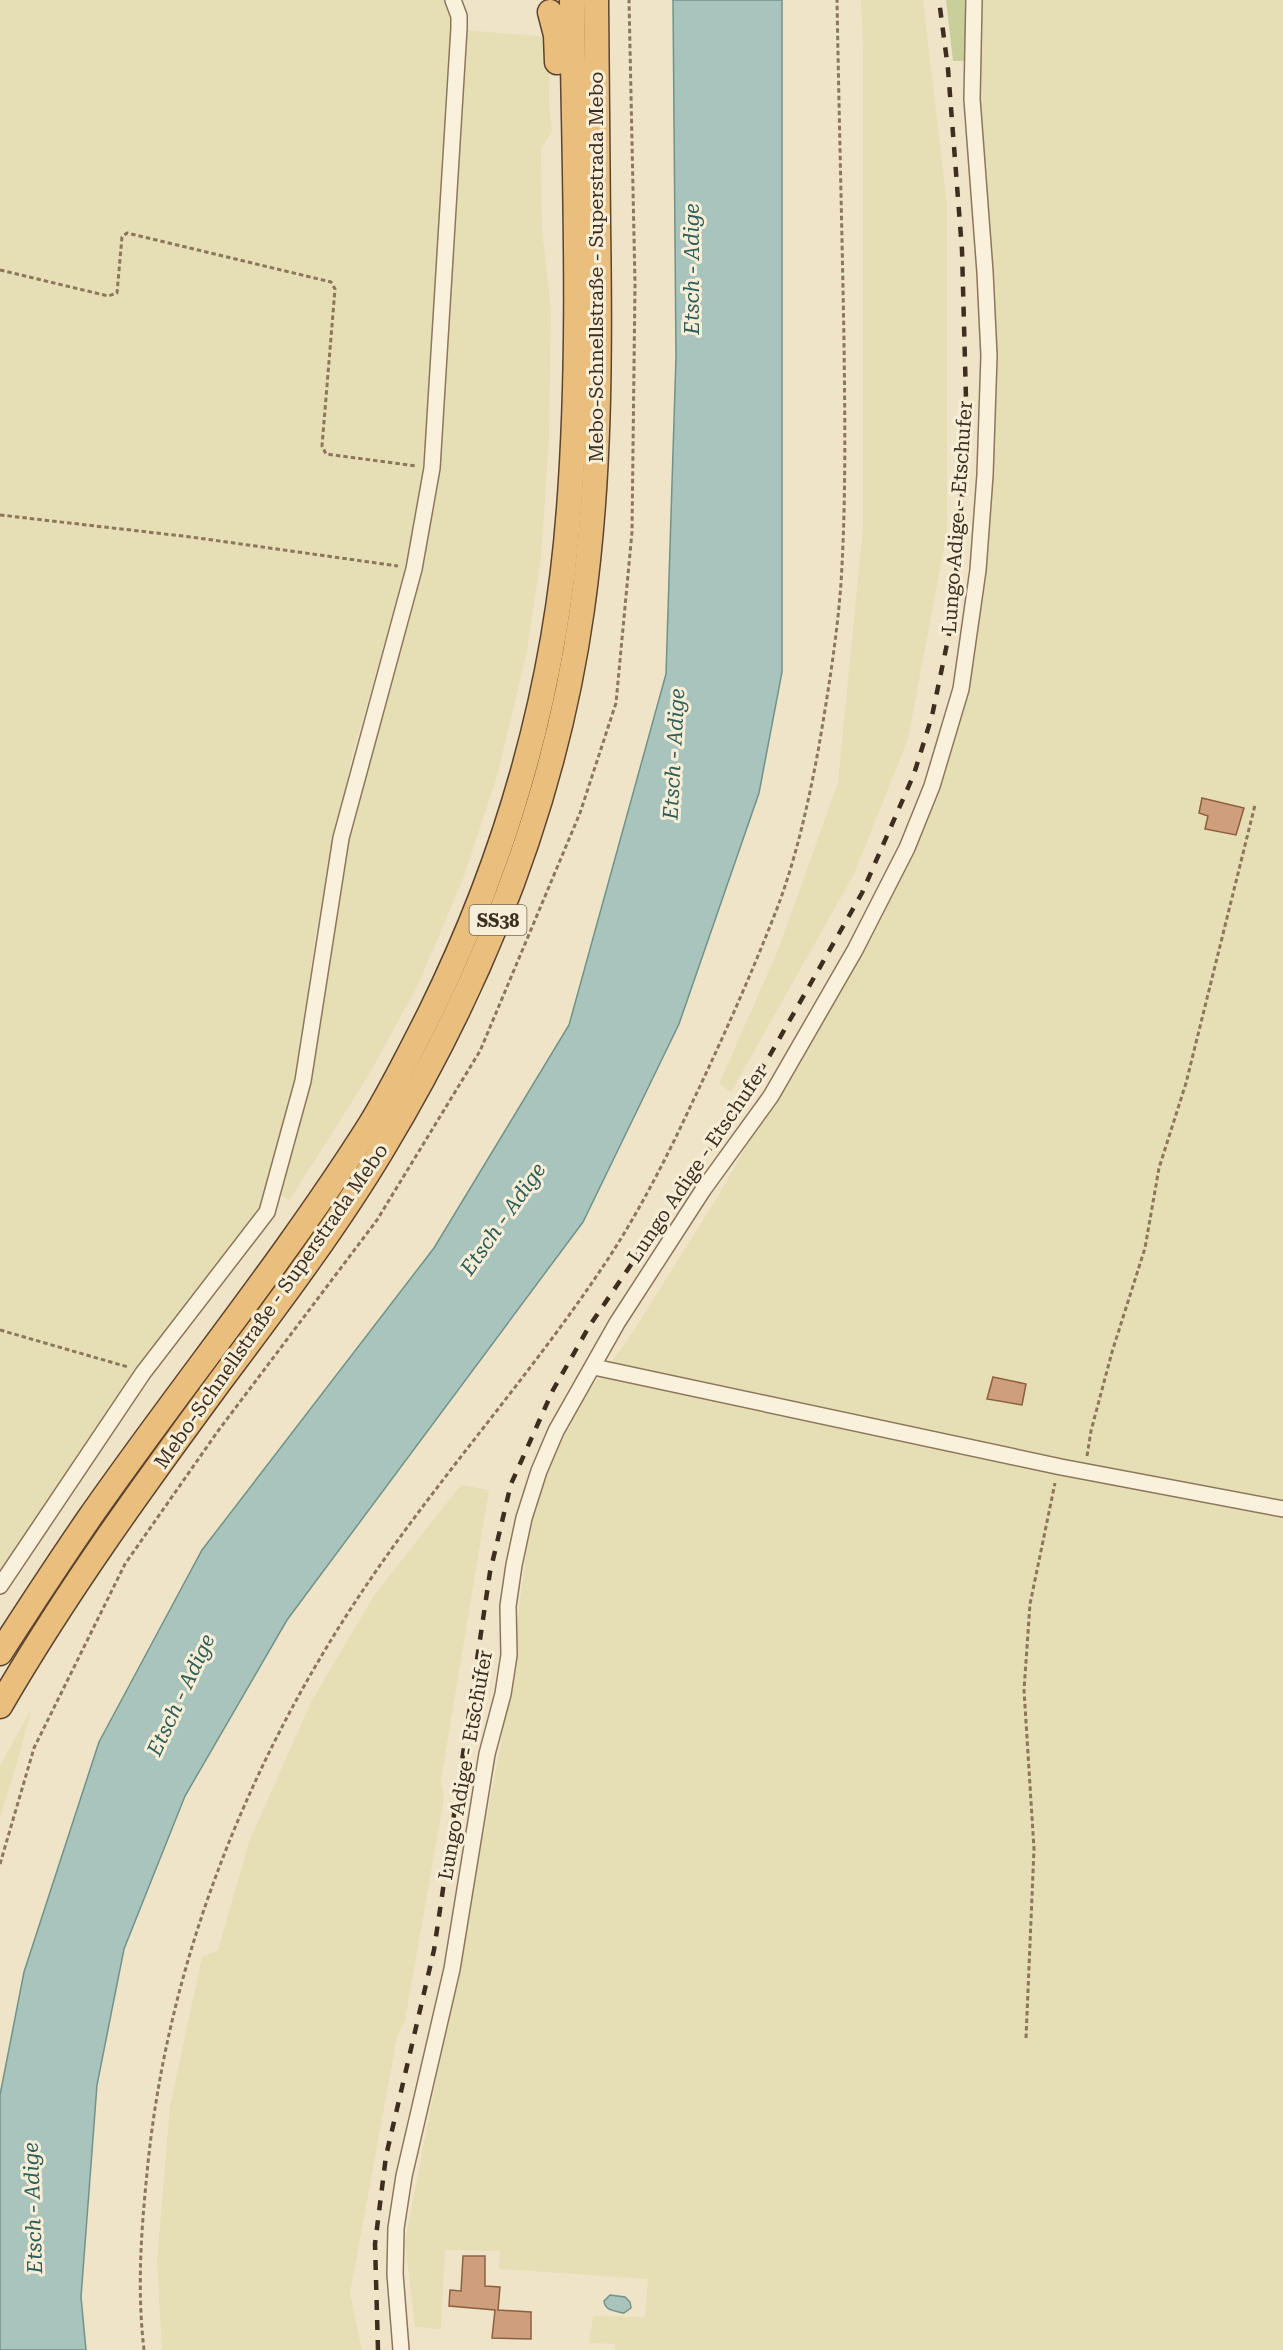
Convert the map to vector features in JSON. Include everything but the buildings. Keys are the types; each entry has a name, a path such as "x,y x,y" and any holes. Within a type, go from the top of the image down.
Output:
{"highway":[{"name":"Mebo-Schnellstraße - Superstrada Mebo","path":"0,1653 93,1514 271,1270 371,1122 406,1060 442,988 485,890 516,798 543,698 558,611 570,499 574,416 575,293 572,0"},
{"name":"Mebo-Schnellstraße - Superstrada Mebo","path":"0,1706 83,1574 297,1277 380,1153 453,1024 511,891 537,814 555,749 582,610 591,536 597,457 600,354 596,0"},
{"path":"550,12 556,35 559,237 575,293"}],"street":[{"path":"0,1586 143,1373 267,1212 303,1081 341,838 414,569 432,468 459,28 459,16 453,0"},
{"name":"Lungo Adige - Etschufer","path":"401,2350 395,2274 396,2228 404,2176 452,1969 487,1754 503,1694 509,1655 508,1606 517,1553 524,1518 539,1471 556,1431 635,1293 771,1096 855,950 907,848 932,786 961,689 978,570 985,475 989,356 972,99 974,0"},
{"path":"594,1367 1085,1472 1283,1509"}],"path":[{"path":"0,1864 34,1748 125,1564 218,1431 377,1220 480,1051 580,813 616,703 632,532 635,284 629,0"},
{"path":"144,2350 139,2308 140,2241 151,2132 164,2055 190,1953 231,1834 271,1747 302,1688 334,1635 386,1556 553,1340 611,1254 664,1162 737,1011 782,897 811,793 831,680 841,584 845,391 837,0"},
{"path":"0,270 108,296 117,293 122,237 127,233 331,282 335,289 322,446 326,454 432,468"},
{"path":"0,515 191,537 414,569"},
{"path":"1085,1472 1090,1431 1145,1248 1160,1168 1186,1083 1255,805"},
{"path":"0,1330 111,1361 143,1373"},
{"path":"1026,2038 1034,1849 1024,1679 1029,1604 1052,1494 1061,1467"}],"shaded area":[{"path":"0,0 446,0 453,28 431,346 427,449 409,556 351,760 315,937 298,1066 264,1205 137,1371 0,1572"},
{"path":"861,0 923,0 947,204 947,532 908,739 854,874 731,1092 719,1084 778,950 838,783 863,527 863,51"},
{"path":"979,0 1283,0 1283,2350 615,2350 615,2344 589,2343 593,2316 645,2317 648,2279 499,2269 500,2251 445,2250 441,2329 415,2327 405,2242 501,1743 531,1518 569,1417 627,1341 715,1201 900,879 937,787 980,603 994,373 978,37"},
{"path":"464,30 550,37 549,103 552,131 541,149 542,229 551,310 549,440 541,556 527,651 498,773 463,879 418,985 367,1078 289,1201 278,1193 341,865 415,584"},
{"path":"461,1485 489,1490 441,1781 444,1798 405,2021 397,2037 350,2294 362,2350 162,2350 157,2261 170,2106 202,1957 218,1950 249,1842 311,1702 375,1594"},
{"path":"32,1708 15,1770 0,1817 0,1766"}],"green space":[{"path":"946,0 968,0 964,61 953,61"}],"water":[{"name":"Etsch - Adige","path":"673,0 782,0 782,672 759,793 679,1024 583,1222 287,1620 185,1796 124,1949 97,2085 81,2297 86,2350 0,2350 0,2095 24,1972 99,1742 202,1550 434,1248 569,1025 666,674 676,357"},
{"path":"610,2295 625,2297 630,2302 631,2308 624,2313 608,2309 604,2301"}],"railway":[{"path":"378,2350 375,2244 386,2156 434,1950 490,1572 511,1484 553,1390 590,1325 733,1115 770,1055 862,893 914,774 932,716 953,615 966,399 962,250 948,69 939,0"}]}
